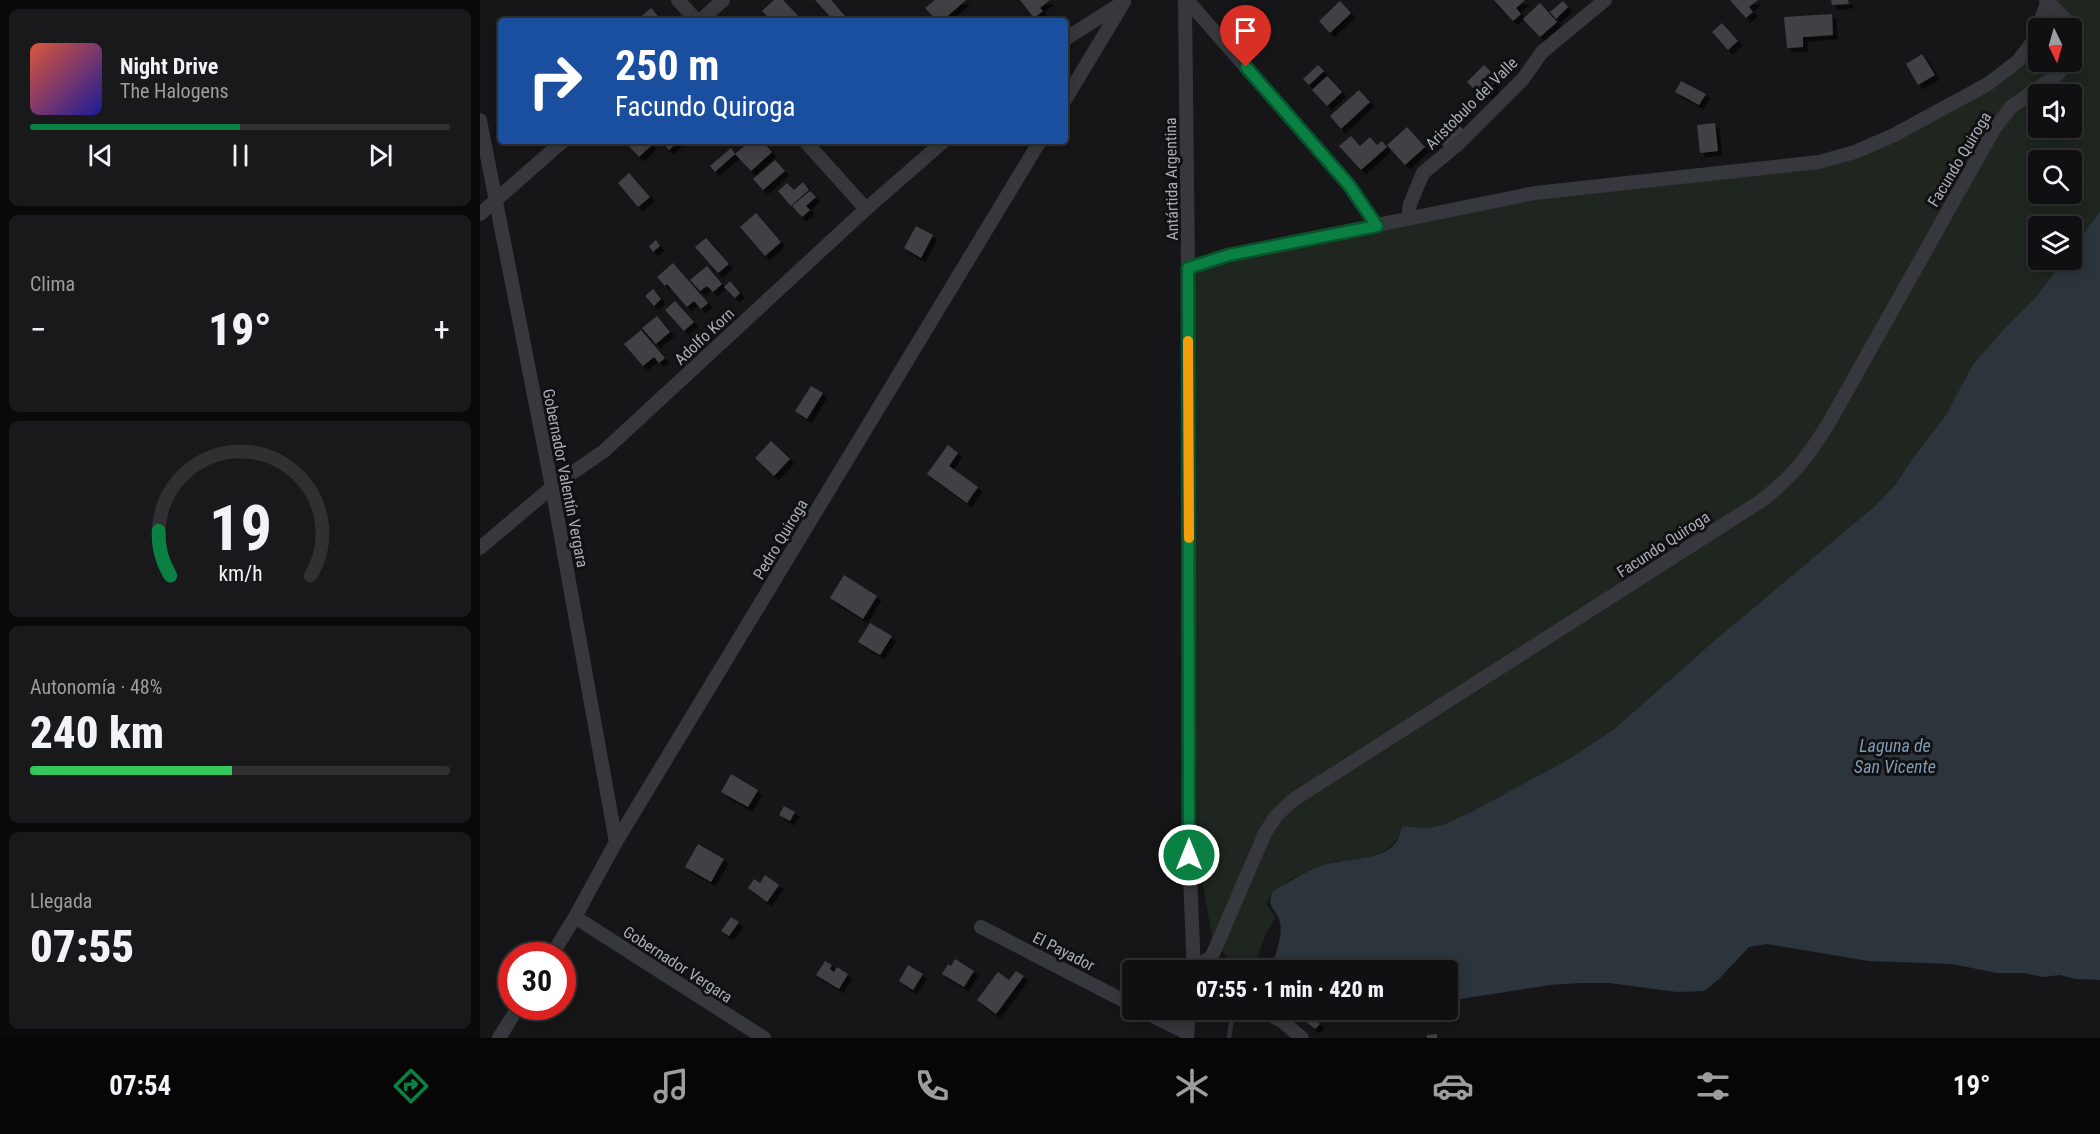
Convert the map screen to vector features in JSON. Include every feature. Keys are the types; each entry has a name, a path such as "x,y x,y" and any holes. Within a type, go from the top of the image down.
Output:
{"street":[{"path":"678,0 695,18"},
{"path":"702,18 723,0"},
{"path":"1186,0 1349,185 1377,226"},
{"name":"Antártida Argentina","path":"1186,0 1189,855 1194,960"},
{"name":"Aristobulo del Valle","path":"1408,219 1410,204 1423,173 1458,144 1523,79 1542,52 1605,0"},
{"name":"Facundo Quiroga","path":"1188,268 1229,255 1535,193 1819,162 1855,153 1894,135 1988,84 2018,61 2034,40 2047,0 2064,18"},
{"path":"1068,37 1125,1"},
{"path":"1068,95 1125,1"},
{"name":"Facundo Quiroga","path":"1207,960 1212,956 1265,833 1276,816 1293,800 1761,501 1786,482 1806,459 1830,421 1994,129 2011,107 2060,72"},
{"name":"Gobernador Valentín Vergara","path":"480,120 494,201 552,487 616,842"},
{"path":"480,214 560,144"},
{"path":"808,144 866,209"},
{"name":"Adolfo Korn","path":"480,548 552,487 604,451 866,209 942,144"},
{"name":"Pedro Quiroga","path":"560,942 616,842 1038,144"},
{"name":"Gobernador Vergara","path":"575,917 764,1038"},
{"name":"El Payador","path":"981,927 1122,1000"},
{"path":"500,1038 511,1020"},
{"path":"1159,1020 1187,1035 1188,1020"},
{"path":"1280,1020 1302,1038"}],"shaded area":[{"path":"2048,0 2100,0 2100,211 2082,236 2082,216 2028,216 2028,270 2056,270 2036,297 1973,364 1946,415 1896,484 1875,506 1714,641 1613,730 1567,760 1475,810 1443,825 1401,828 1396,841 1377,855 1355,861 1328,863 1283,885 1266,903 1275,917 1257,960 1231,960 1213,943 1198,854 1188,268 1450,209 1855,152 2018,61 2028,41 2028,72 2082,72 2082,18 2039,18"}],"water":[{"name":"Laguna de San Vicente","path":"2100,211 2100,980 2075,979 2060,975 2043,977 2023,973 1997,973 1952,964 1868,961 1767,944 1749,947 1719,979 1704,991 1677,992 1609,983 1579,983 1550,985 1458,999 1458,960 1273,960 1281,933 1279,917 1270,901 1273,891 1323,865 1381,853 1391,848 1398,840 1401,828 1404,826 1426,828 1443,825 1567,760 1613,730 1714,641 1875,506 1896,484 1946,415 1973,364 2036,297 2056,270 2082,270 2082,236"}],"building":[{"path":"774,0 783,0 800,18 769,18 762,11"},
{"path":"815,0 831,0 846,17 831,18"},
{"path":"935,0 966,0 945,18 934,18 925,8"},
{"path":"1020,0 1050,0 1040,8 1043,11 1034,18"},
{"path":"1494,0 1525,0 1516,8 1521,14 1513,21"},
{"path":"1730,0 1758,0 1749,7 1753,12 1746,18"},
{"path":"1831,0 1848,0 1849,4 1832,5"},
{"path":"1340,1 1351,13 1330,33 1319,21"},
{"path":"1563,1 1568,7 1556,19 1550,12"},
{"path":"1540,3 1557,22 1540,37 1523,19"},
{"path":"651,8 659,18 639,18"},
{"path":"1832,14 1833,35 1803,37 1803,47 1787,48 1784,17"},
{"path":"1722,23 1738,41 1728,50 1712,32"},
{"path":"1922,54 1935,75 1918,85 1906,64"},
{"path":"1318,65 1324,71 1309,85 1303,79"},
{"path":"1484,65 1498,79 1492,86 1495,88 1488,95 1486,92 1481,97 1467,82"},
{"path":"1327,76 1342,92 1327,106 1312,90"},
{"path":"1681,81 1706,94 1699,105 1675,92"},
{"path":"1359,90 1370,102 1341,129 1330,116"},
{"path":"1455,120 1465,132 1446,149 1440,142 1445,138 1441,133"},
{"path":"1715,123 1718,151 1700,153 1697,125"},
{"path":"1407,127 1425,147 1405,165 1387,145"},
{"path":"1351,136 1360,146 1370,137 1377,145 1382,141 1387,147 1361,170 1339,146"},
{"path":"627,144 651,144 652,145 639,157"},
{"path":"664,144 676,144 669,150"},
{"path":"747,144 765,144 772,152 751,171 735,154"},
{"path":"731,148 735,154 715,172 710,166"},
{"path":"775,160 785,171 763,190 753,179"},
{"path":"629,173 650,197 638,207 618,183"},
{"path":"803,182 809,190 791,206 778,191 787,183 794,190"},
{"path":"810,191 816,197 806,206 810,210 802,217 792,206"},
{"path":"756,213 781,242 765,256 740,227"},
{"path":"916,226 933,235 921,258 904,248"},
{"path":"706,238 729,264 718,273 695,247"},
{"path":"656,240 660,246 653,252 649,246"},
{"path":"673,263 708,303 701,309 694,301 687,307 667,284 665,286 657,277"},
{"path":"707,266 722,284 713,292 707,286 700,291 690,280"},
{"path":"730,281 740,293 735,298 724,287"},
{"path":"653,289 661,299 654,306 645,296"},
{"path":"675,301 694,322 684,331 665,310"},
{"path":"657,316 670,332 656,344 642,328"},
{"path":"641,330 665,358 659,363 654,357 643,366 624,344"},
{"path":"811,386 823,393 807,419 795,411"},
{"path":"771,441 790,459 774,476 755,458"},
{"path":"948,445 958,453 949,466 978,487 967,503 927,474"},
{"path":"844,575 877,596 863,619 830,598"},
{"path":"870,623 892,636 880,655 858,642"},
{"path":"731,774 758,790 748,807 721,792"},
{"path":"784,806 795,812 790,821 779,815"},
{"path":"698,844 724,859 711,882 685,867"},
{"path":"765,875 779,885 767,902 748,888 754,879 760,883"},
{"path":"731,917 739,922 729,936 721,931"},
{"path":"955,959 974,971 964,987 942,974 948,964 951,966"},
{"path":"825,961 832,965 830,969 834,972 837,967 848,974 839,989 816,975"},
{"path":"908,965 923,974 913,990 899,981"},
{"path":"1016,971 1024,976 996,1014 977,1000 998,972 1009,980"},
{"path":"1304,1020 1316,1020 1320,1024 1315,1029"},
{"path":"1437,1034 1437,1038 1427,1038 1427,1035"}],"waterway":[{"path":"1229,1038 1232,1020"}],"slow traffic":[{"path":"1188,341 1189,538"}],"route":[{"path":"1189,855 1188,268 1229,255 1377,226 1349,185 1246,67"}]}
